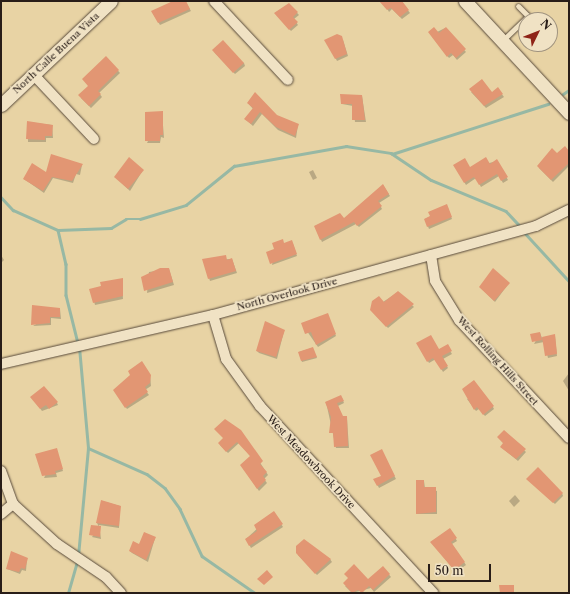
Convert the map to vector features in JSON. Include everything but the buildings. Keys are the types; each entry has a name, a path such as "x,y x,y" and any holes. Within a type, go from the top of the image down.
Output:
{"street":[{"name":"North Calle Buena Vista","path":"1,105 111,1"},
{"path":"214,1 288,80"},
{"path":"465,1 569,113"},
{"path":"33,74 94,139"},
{"name":"North Overlook Drive","path":"1,364 213,315 536,226 569,210"},
{"name":"West Rolling Hills Street","path":"431,255 435,281 459,320 569,438"},
{"name":"West Meadowbrook Drive","path":"213,315 226,359 260,406 433,593"},
{"path":"1,471 13,504 56,544 106,578 121,593"},
{"path":"1,514 13,504"}],"lane":[{"path":"518,6 524,12"},
{"path":"502,41 518,27"}],"waterway":[{"path":"563,94 569,90"},
{"path":"392,154 548,104"},
{"path":"1,197 13,210 58,230 111,228 126,219 140,219 186,205 234,166 346,146 391,153 431,180 506,211 521,227"},
{"path":"58,230 66,264 66,295 78,343"},
{"path":"525,233 569,281"},
{"path":"78,556 88,448 79,348"},
{"path":"88,448 147,474 165,488 180,509 202,556 255,593"},
{"path":"68,593 77,561"}]}
